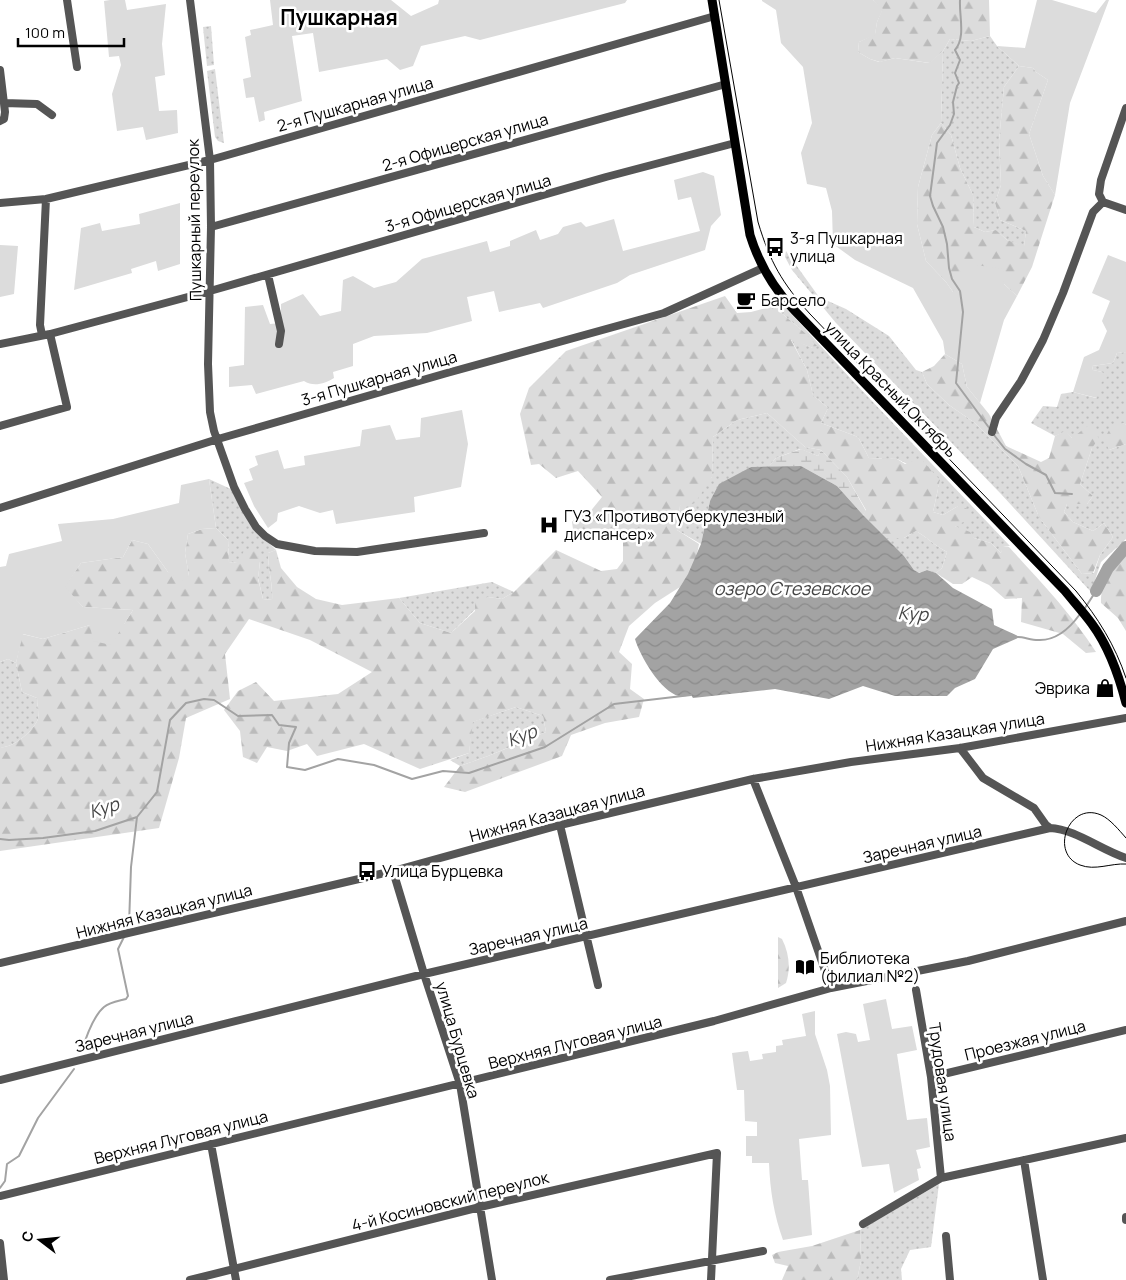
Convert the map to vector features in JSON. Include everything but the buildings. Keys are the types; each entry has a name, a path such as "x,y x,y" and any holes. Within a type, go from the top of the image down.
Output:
{"main road":[{"name":"улица Красный Октябрь","path":"712,0 750,235 763,268 778,291 795,311 1065,591 1093,625 1103,642 1120,681 1126,703"}],"street":[{"path":"67,0 77,67"},
{"name":"Пушкарный переулок","path":"190,0 210,160 211,227 208,364 210,412 214,431 234,486 245,509 256,527 277,544 315,551 357,552 484,533"},
{"name":"2-я Пушкарная улица","path":"0,203 46,199 210,160 715,16"},
{"path":"0,70 5,117 0,121"},
{"name":"2-я Офицерская улица","path":"211,227 726,84"},
{"path":"4,103 37,104 52,115"},
{"path":"1126,108 1101,180 1099,194 1103,202 1126,210"},
{"name":"3-я Офицерская улица","path":"0,344 46,335 210,291 606,177 735,143"},
{"path":"0,426 67,407 46,335 40,324 46,199"},
{"path":"992,432 996,418 1021,381 1043,340 1094,212 1103,202"},
{"name":"3-я Пушкарная улица","path":"0,508 218,439 664,313 763,268"},
{"path":"268,275 281,331 279,344"},
{"name":"Нижняя Казацкая улица","path":"0,963 393,871 560,825 753,779 851,762 960,748 1126,718"},
{"path":"960,748 983,778 1034,808 1050,828"},
{"path":"753,779 796,887 831,988"},
{"path":"560,825 598,985"},
{"name":"Заречная улица","path":"0,1080 424,974 1050,828 1064,830 1104,850 1126,858"},
{"name":"улица Бурцевка","path":"393,871 460,1084 492,1280"},
{"name":"Верхняя Луговая улица","path":"0,1196 714,1021 831,988 968,961 1126,921"},
{"name":"Трудовая улица","path":"916,990 931,1077 941,1178"},
{"name":"Проезжая улица","path":"931,1077 1126,1030"},
{"path":"862,1224 941,1178 1126,1138"},
{"path":"211,1144 236,1280"},
{"name":"4-й Косиновский переулок","path":"190,1280 480,1207 717,1153 712,1261"},
{"path":"1024,1160 1043,1280"},
{"path":"946,1236 950,1280"},
{"path":"0,1243 4,1280"},
{"path":"610,1280 763,1251"},
{"path":"711,1280 712,1261"}],"green space":[{"path":"125,0 127,10 166,4 162,44 165,75 155,77 159,111 177,110 178,133 146,140 143,127 117,131 112,94 121,65 119,56 109,57 104,1"},
{"path":"270,0 391,0 411,16 438,4 439,0 627,0 625,3 480,40 465,36 421,46 413,66 400,70 387,59 319,72 313,33 292,36 302,101 264,112 265,120 259,122 254,97 246,98 243,79 251,77 245,37 251,35 250,30 273,25"},
{"path":"762,0 873,0 883,9 877,22 875,35 859,42 858,52 879,62 895,58 929,63 943,51 941,123 932,135 918,187 917,224 926,261 953,292 962,269 976,265 1003,269 1004,284 1017,296 1004,320 980,403 967,387 962,364 945,354 943,341 913,288 855,260 833,244 832,211 826,188 807,184 801,153 812,123 803,67 781,43 776,10"},
{"path":"873,0 989,0 990,36 971,41 950,39 943,51 930,63 895,58 880,62 870,59 858,52 859,42 875,34 882,10"},
{"path":"1037,0 1052,0 1096,13 1106,0 1109,0 1070,103 1055,195 1043,176 1029,134 1048,80 1033,68 1019,66 997,46 1025,48"},
{"path":"211,26 214,65 207,66 203,27"},
{"path":"990,36 997,46 1019,66 1004,87 999,141 1001,185 995,203 1000,220 1026,231 1024,247 1007,240 996,230 985,232 974,227 973,195 960,168 951,135 941,123 943,51 950,39 971,41"},
{"path":"1019,66 1033,68 1048,80 1029,134 1043,176 1055,195 1032,267 1017,296 1004,284 953,292 926,261 917,224 918,187 932,135 941,123 951,135 960,168 973,195 974,227 985,232 996,230 1007,240 1024,246 1026,231 1000,220 995,203 1001,185 999,141 1004,87"},
{"path":"215,69 224,143 218,141 215,137 207,71"},
{"path":"703,172 714,176 721,215 711,226 705,250 630,275 617,283 543,308 540,303 499,312 494,291 467,297 472,321 427,333 374,336 353,344 353,366 333,372 334,378 327,382 311,384 304,381 256,394 252,385 229,387 229,367 244,365 245,307 263,305 270,324 281,323 281,304 303,294 320,316 341,311 343,280 353,276 374,288 396,282 422,259 487,241 490,252 510,246 510,241 536,230 540,240 558,234 563,227 581,222 586,227 614,219 623,251 700,231 691,197 678,200 674,180"},
{"path":"180,203 180,264 158,271 156,261 131,269 132,273 74,290 81,228 100,223 102,231 140,224 139,214"},
{"path":"0,245 18,246 14,294 0,297"},
{"path":"786,251 819,297 846,309 889,336 916,370 922,372 927,384 949,405 975,423 1018,466 1039,517 1082,574 1094,573 1100,555 1113,537 1104,523 1093,531 1073,522 1064,512 1067,504 1087,504 1093,496 1080,484 1092,448 1072,438 1065,432 1055,436 1031,423 1043,406 1057,407 1061,394 1073,392 1096,398 1102,372 1093,370 1092,366 1113,363 1117,353 1126,352 1126,425 1123,423 1109,450 1126,444 1126,539 1101,562 1091,592 1001,494 836,323 792,270 785,257"},
{"path":"1108,255 1126,262 1126,352 1117,353 1113,363 1092,366 1093,370 1108,376 1100,384 1097,398 1073,392 1084,357 1099,350 1107,331 1102,321 1110,301 1092,293"},
{"path":"774,295 1010,546 1003,547 1001,553 991,543 974,538 955,526 958,506 943,515 933,512 940,480 897,459 869,458 858,437 821,423 828,408 813,395 807,370 791,339 813,348 804,332 773,306"},
{"path":"725,296 737,313 751,312 773,306 804,332 817,346 813,348 791,340 807,370 813,395 828,408 821,423 858,437 869,458 897,459 905,464 920,458 940,480 933,512 943,515 958,506 969,509 972,518 955,526 970,532 974,538 991,543 1001,553 1002,547 1009,547 1066,611 1096,652 1086,653 1063,634 1021,622 1022,598 1005,599 989,585 972,577 962,584 953,584 936,573 942,568 947,552 916,531 904,538 885,538 863,515 866,510 847,477 821,450 805,447 767,413 737,420 713,437 712,477 695,503 680,506 677,530 699,544 695,564 680,587 655,603 629,626 619,652 632,664 630,689 644,699 639,717 605,723 571,735 562,756 465,792 444,787 460,766 546,732 543,716 516,707 473,722 469,753 420,769 364,744 317,756 307,744 287,751 267,747 257,763 243,757 240,731 224,710 238,691 256,682 274,701 338,694 372,672 310,640 249,619 225,654 230,699 186,718 179,758 159,828 0,851 0,747 17,742 32,728 38,719 37,698 22,692 16,663 22,634 43,639 90,625 124,624 133,610 83,607 64,587 81,563 123,557 132,540 148,544 168,572 189,576 185,553 188,534 202,529 216,528 228,540 229,562 237,563 244,551 257,551 260,561 258,579 263,599 272,600 268,553 276,550 281,568 297,587 316,599 342,605 399,598 420,623 451,633 475,611 475,600 488,597 502,599 514,592 556,550 601,571 617,569 623,561 623,542 605,528 583,538 573,529 572,522 583,510 589,513 602,497 578,471 556,478 539,464 531,465 520,414 529,388 566,351"},
{"path":"945,354 962,364 967,387 989,414 1006,446 1041,462 1049,458 1055,436 1065,431 1072,438 1089,425 1099,438 1092,448 1080,484 1093,496 1087,504 1067,504 1064,512 1073,522 1093,531 1104,523 1113,537 1100,555 1093,573 1082,574 1039,517 1018,466 975,423 949,405 927,384 922,372 934,366"},
{"path":"462,410 468,444 461,487 414,497 415,512 336,524 333,510 320,513 299,506 278,513 277,521 268,528 254,506 244,483 253,480 249,469 258,465 255,456 278,450 284,469 305,465 304,456 360,446 362,430 390,425 396,440 420,437 421,418"},
{"path":"767,413 805,447 821,450 818,456 800,449 776,458 768,467 751,467 710,501 701,544 677,530 680,506 712,477 713,437 737,420"},
{"path":"1124,423 1126,425 1126,444 1109,450 1104,439 1111,427"},
{"path":"801,449 818,456 821,450 847,477 866,511 863,515 837,486 801,466 768,467 776,458"},
{"path":"209,479 235,491 249,523 276,550 268,553 272,600 263,599 258,578 260,562 229,562 228,540 216,528"},
{"path":"209,479 216,528 202,529 188,534 185,553 189,576 181,581 168,572 148,544 132,540 123,557 81,563 65,587 83,607 133,610 111,645 93,641 90,625 43,639 23,634 16,663 8,659 0,662 0,567 6,566 9,554 62,541 58,524 113,519 179,503 181,485"},
{"path":"916,531 947,552 942,568 936,573 927,570 918,573 885,538 904,538"},
{"path":"1126,554 1126,631 1118,618 1101,603 1101,596 1108,576"},
{"path":"492,582 514,592 502,599 488,597 451,633 420,623 399,598"},
{"path":"8,659 16,663 22,692 37,698 38,719 32,728 17,742 0,747 0,662"},
{"path":"516,707 543,716 546,732 460,766 450,760 469,753 472,722"},
{"path":"778,937 782,939 784,944 789,966 786,983 778,988"},
{"path":"886,999 892,1029 912,1026 917,1050 897,1054 907,1120 927,1118 930,1147 916,1150 921,1168 917,1169 919,1180 894,1193 889,1164 862,1167 837,1034 846,1032 856,1034 858,1042 870,1040 863,1004"},
{"path":"815,1011 815,1034 827,1070 830,1086 831,1135 799,1139 802,1180 808,1180 812,1235 783,1240 773,1202 769,1163 752,1163 752,1156 746,1156 746,1136 757,1136 757,1122 745,1121 744,1090 737,1090 732,1053 748,1051 750,1061 763,1059 762,1054 776,1052 776,1046 783,1045 782,1040 806,1036 802,1014"},
{"path":"939,1184 931,1247 910,1250 901,1269 902,1280 857,1280 861,1261 860,1230"},
{"path":"860,1230 861,1261 857,1280 782,1280 788,1266 775,1263 772,1255 778,1252 812,1246"}],"water":[{"name":"озеро Стезевское","path":"801,466 837,486 904,556 914,570 919,573 927,570 936,573 953,588 992,609 994,625 1020,637 993,649 975,679 955,688 947,696 895,696 863,686 829,699 775,689 693,698 691,695 679,696 665,688 658,681 641,655 635,639 670,603 688,574 701,544 710,501 719,484 751,467"}],"waterway":[{"path":"960,0 961,33 955,50 960,60 955,73 959,83 953,102 954,114 950,125 937,143 930,196 943,227 949,268 952,279 960,291 963,312 956,383 990,429"},
{"path":"994,435 1005,449 1046,475 1055,493 1072,494"},
{"name":"Кур","path":"1096,591 1108,568 1126,547"},
{"name":"Кур","path":"1085,608 1096,591"},
{"name":"Кур","path":"1018,637 1045,640 1057,636 1067,629 1080,614"},
{"name":"Кур","path":"0,839 43,838 95,831 137,817 157,792 170,720 186,703 204,699 214,700 238,716 272,715 279,725 296,727 289,743 287,767 305,770 338,759 374,765 412,779 443,771 469,773 545,747 614,704 691,695"},
{"path":"127,930 129,925 131,867 137,817"},
{"path":"81,1053 90,1028 100,1011 106,1005 126,999 128,996 118,949 124,937"},
{"path":"0,1188 5,1181 7,1164 19,1156 38,1118 74,1069"}],"tram line":[{"path":"719,0 758,222 772,261 784,282 810,314 1076,591 1092,611 1105,632 1117,654 1126,678"},
{"path":"1126,838 1104,817 1090,813 1080,815 1072,822 1067,830 1065,840 1066,850 1071,859 1080,865 1097,867 1126,864"}],"place":[{"name":"3-я Пушкарная улица","path":"775,247"},
{"name":"Барсело","path":"746,300"},
{"name":"ГУЗ «Противотуберкулезный диспансер»","path":"549,525"},
{"name":"Эврика","path":"1105,688"},
{"name":"Улица Бурцевка","path":"367,871"},
{"name":"Библиотека (филиал №2)","path":"805,967"}],"district":[{"name":"Пушкарная","path":"339,18"}]}
